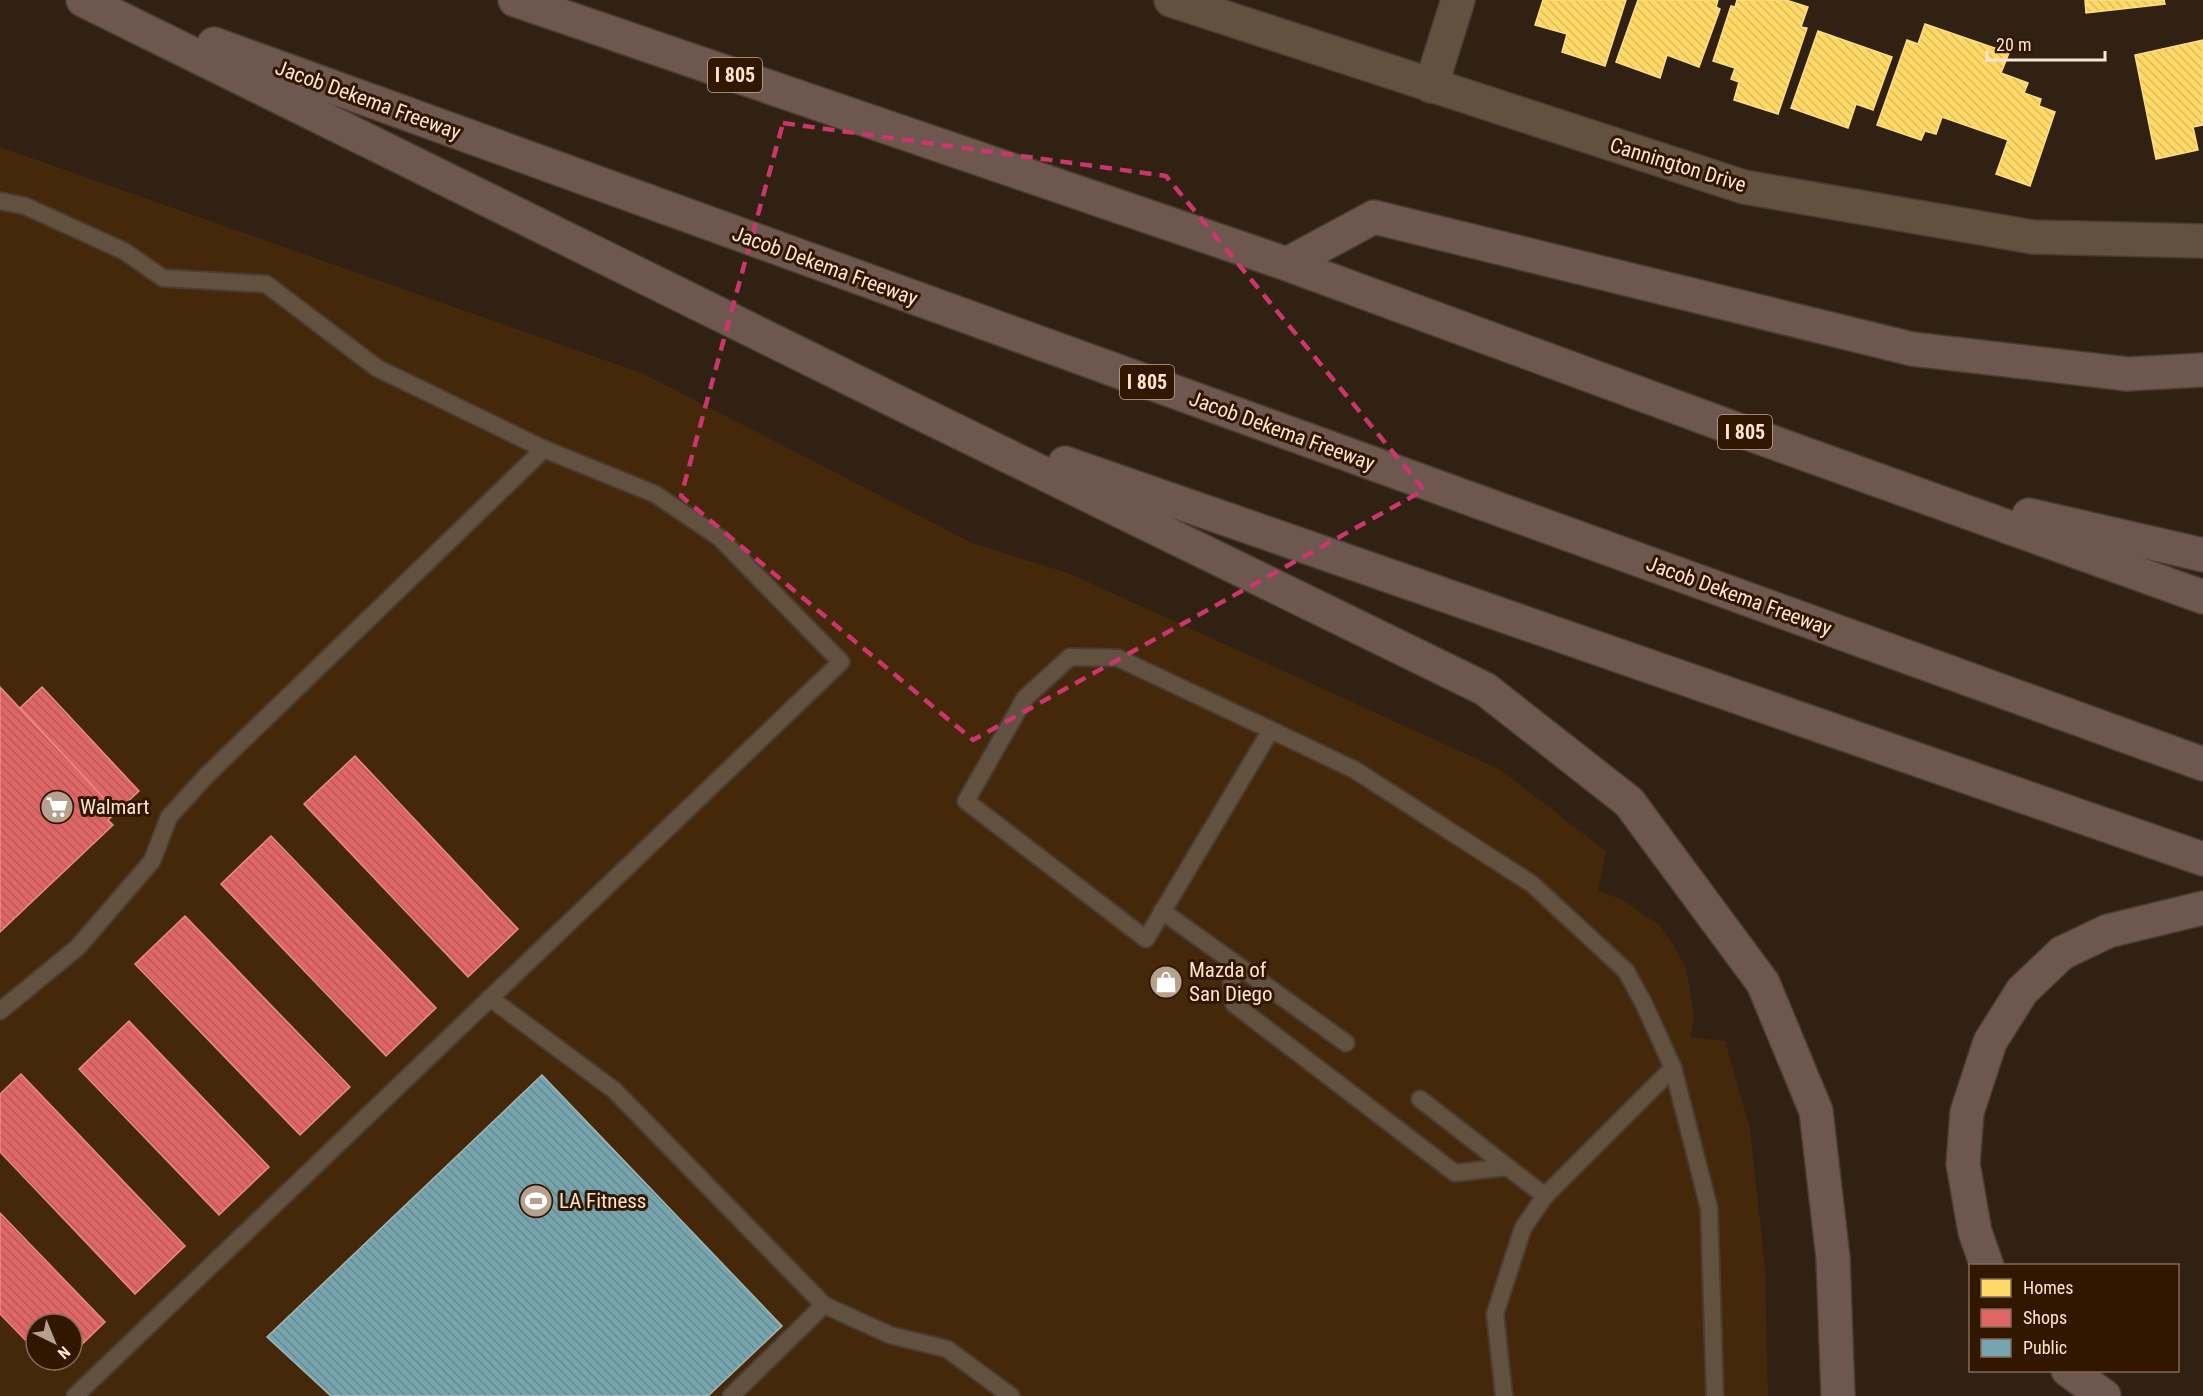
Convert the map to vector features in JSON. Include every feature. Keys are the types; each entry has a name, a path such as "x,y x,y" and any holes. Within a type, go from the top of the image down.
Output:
{"highway":[{"path":"83,0 1485,689 1629,802 1763,983 1816,1111 1833,1258 1838,1396"},
{"name":"Jacob Dekema Freeway","path":"91,0 2203,764"},
{"name":"I 805","path":"515,0 1287,264 2203,597"},
{"path":"1287,264 1374,217 1912,349 2127,374 2203,370"},
{"path":"889,398 1072,466 2203,859"},
{"path":"1887,483 2203,555"},
{"path":"1987,1264 1975,1232 1964,1164 1967,1112 1990,1042 2022,991 2062,953 2108,931 2203,908"},
{"path":"2069,1372 2103,1396"}],"street":[{"name":"Cannington Drive","path":"1171,0 1744,187 2032,237 2203,242"},
{"path":"1431,86 1458,0"}],"lane":[{"path":"0,201 25,206 124,251 163,278 266,284 377,368 544,449 655,494 720,537 841,662 75,1396"},
{"path":"0,1011 78,947 152,861 169,817 206,776 544,449"},
{"path":"1271,730 1146,939 966,801 1025,698 1070,657 1118,658 1271,730 1355,770 1532,884 1626,971 1644,1004 1673,1068 1709,1208 1715,1396"},
{"path":"1162,911 1346,1043"},
{"path":"1228,959 1234,1004 1455,1173 1507,1167"},
{"path":"490,998 614,1090 824,1305 890,1335 947,1349 1011,1396"},
{"path":"1504,1396 1495,1314 1523,1228 1545,1196 1673,1068"},
{"path":"1419,1100 1545,1196"},
{"path":"731,1396 824,1305"}],"highlighted area":[{"path":"783,123 1166,176 1424,490 973,740 681,496"}],"shaded area":[{"path":"0,147 644,374 972,543 1068,573 1499,769 1606,851 1598,891 1621,899 1660,926 1686,968 1694,1017 1691,1037 1725,1041 1750,1129 1765,1268 1768,1396 0,1396"}],"building: Homes":[{"path":"1543,0 1626,0 1605,66 1562,52 1567,34 1535,25"},
{"path":"1638,0 1718,0 1716,7 1720,9 1699,67 1667,55 1660,78 1616,62"},
{"path":"1737,0 1786,0 1808,7 1801,27 1807,28 1778,114 1734,100 1739,82 1731,79 1735,68 1713,61 1731,6 1735,7"},
{"path":"2085,0 2164,0 2165,4 2086,13"},
{"path":"1925,24 2009,53 2001,73 2028,83 2024,93 2041,99 2039,106 2055,112 2030,186 1996,174 2008,140 1942,117 1936,134 1925,131 1921,140 1877,125 1907,40 1918,44"},
{"path":"1818,31 1892,57 1873,110 1856,104 1848,128 1791,108"},
{"path":"2203,40 2203,125 2193,127 2198,150 2156,159 2135,55"}],"building: Shops":[{"name":"Walmart","path":"0,687 117,812 108,820 113,825 0,932"},
{"path":"42,687 139,791 117,812 20,708"},
{"path":"355,756 518,929 468,977 304,804"},
{"path":"271,836 436,1008 386,1056 221,884"},
{"path":"185,916 350,1087 300,1135 135,964"},
{"path":"129,1021 269,1167 219,1215 79,1069"},
{"path":"21,1074 185,1246 135,1294 0,1152 0,1094"},
{"path":"0,1213 105,1322 84,1342 84,1312 24,1312 24,1339 0,1314"}],"building: Public":[{"name":"LA Fitness","path":"542,1075 782,1326 708,1396 331,1396 267,1337"}],"place":[{"name":"Walmart","path":"57,807"},
{"name":"Mazda of San Diego","path":"1166,982"},
{"name":"LA Fitness","path":"536,1201"}]}
